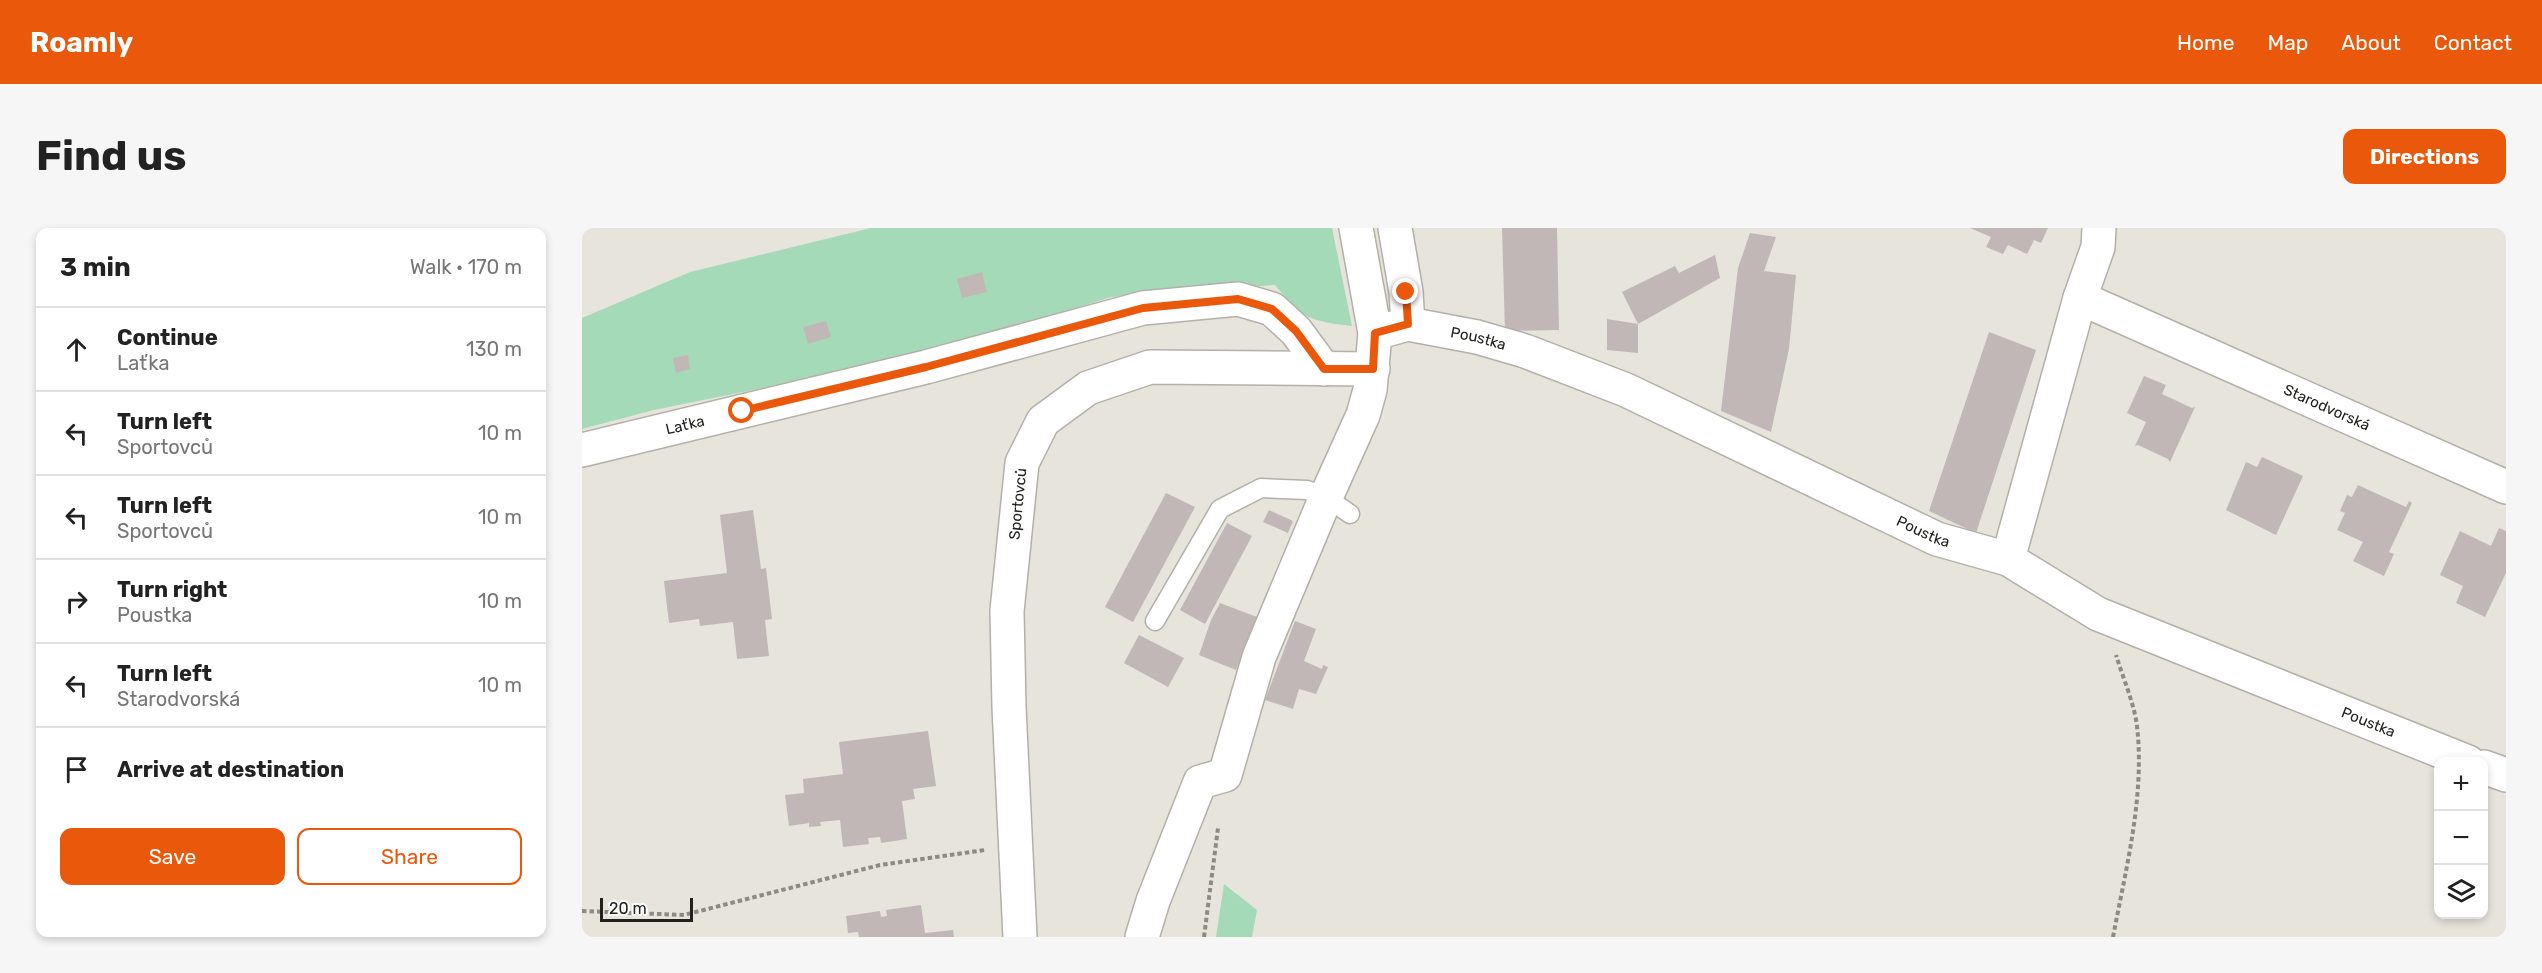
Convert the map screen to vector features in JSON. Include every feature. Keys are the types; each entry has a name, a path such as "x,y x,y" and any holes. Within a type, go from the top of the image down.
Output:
{"street":[{"path":"1142,937 1153,901 1200,782 1225,775 1259,657 1338,505 1373,369 1375,333 1356,228"},
{"path":"1395,228 1406,292 1408,324"},
{"path":"2008,559 2080,298 2098,247 2099,228"},
{"name":"Starodvorská","path":"2080,298 2506,487"},
{"name":"Laťka","path":"582,450 926,367 1143,308 1238,299 1272,309 1296,331 1324,369"},
{"name":"Poustka","path":"1375,333 1408,324 1477,338 1526,351 1626,390 1937,539 2008,559 2098,614 2456,757"},
{"name":"Sportovců","path":"1020,937 1007,611 1022,463 1043,421 1088,388 1150,367 1373,369"},
{"path":"2488,768 2506,775"}],"lane":[{"path":"1155,621 1220,509 1261,488 1307,490 1338,505"}],"path":[{"path":"2098,614 2113,644 2137,724 2139,778 2114,937"},
{"path":"1204,937 1225,775"},
{"path":"582,911 684,915 880,865 1015,846"}],"green space":[{"path":"871,228 1332,228 1352,326 1316,320 1300,312 1275,285 1111,297 921,356 654,410 582,429 582,318 690,272"},
{"path":"1224,884 1257,910 1252,937 1216,937"}],"building":[{"path":"1502,228 1557,228 1559,330 1505,331"},
{"path":"1970,228 2048,228 2041,243 2034,240 2027,254 2008,245 2003,254 1986,247 1991,237"},
{"path":"1750,233 1776,237 1764,271 1796,275 1789,349 1771,432 1721,411 1738,268"},
{"path":"1715,255 1720,278 1638,324 1622,292 1675,266 1679,273"},
{"path":"982,272 987,292 962,298 957,279"},
{"path":"1607,319 1638,324 1638,353 1607,350"},
{"path":"826,321 831,337 808,344 803,327"},
{"path":"1989,332 2036,350 1976,533 1929,511"},
{"path":"688,355 690,369 676,373 673,358"},
{"path":"2144,376 2166,385 2162,394 2192,408 2195,407 2170,462 2138,445 2135,446 2146,422 2127,413"},
{"path":"2262,457 2303,476 2276,535 2226,510 2246,462 2257,467"},
{"path":"2358,485 2406,507 2409,501 2412,503 2389,552 2394,554 2384,576 2353,561 2363,542 2337,530 2345,513 2340,511 2347,495 2352,497"},
{"path":"1166,493 1195,507 1133,622 1105,607"},
{"path":"753,510 761,569 766,568 772,619 765,620 769,656 737,659 733,622 700,626 699,619 669,623 664,581 727,573 720,515"},
{"path":"1269,510 1293,521 1288,533 1263,522"},
{"path":"1227,523 1252,536 1205,624 1180,610"},
{"path":"2499,528 2506,531 2506,573 2485,617 2456,603 2463,586 2440,575 2460,531 2491,546"},
{"path":"1220,603 1257,617 1236,670 1199,655 1211,620"},
{"path":"1295,621 1316,629 1304,661 1322,669 1323,665 1328,667 1316,694 1299,689 1293,709 1265,700"},
{"path":"1139,635 1184,658 1168,687 1124,663"},
{"path":"928,731 936,786 913,789 915,799 902,801 907,839 881,843 880,837 868,838 869,844 843,847 840,820 820,822 821,826 809,827 809,823 789,826 785,795 804,793 803,779 843,774 839,742"},
{"path":"921,905 925,933 953,930 954,937 859,937 858,932 848,933 846,916 880,911 881,917 887,916 886,910"}],"route":[{"path":"742,411 926,367 1143,308 1238,299 1272,309 1296,331 1324,369 1373,369 1375,333 1408,324 1406,292"}]}
